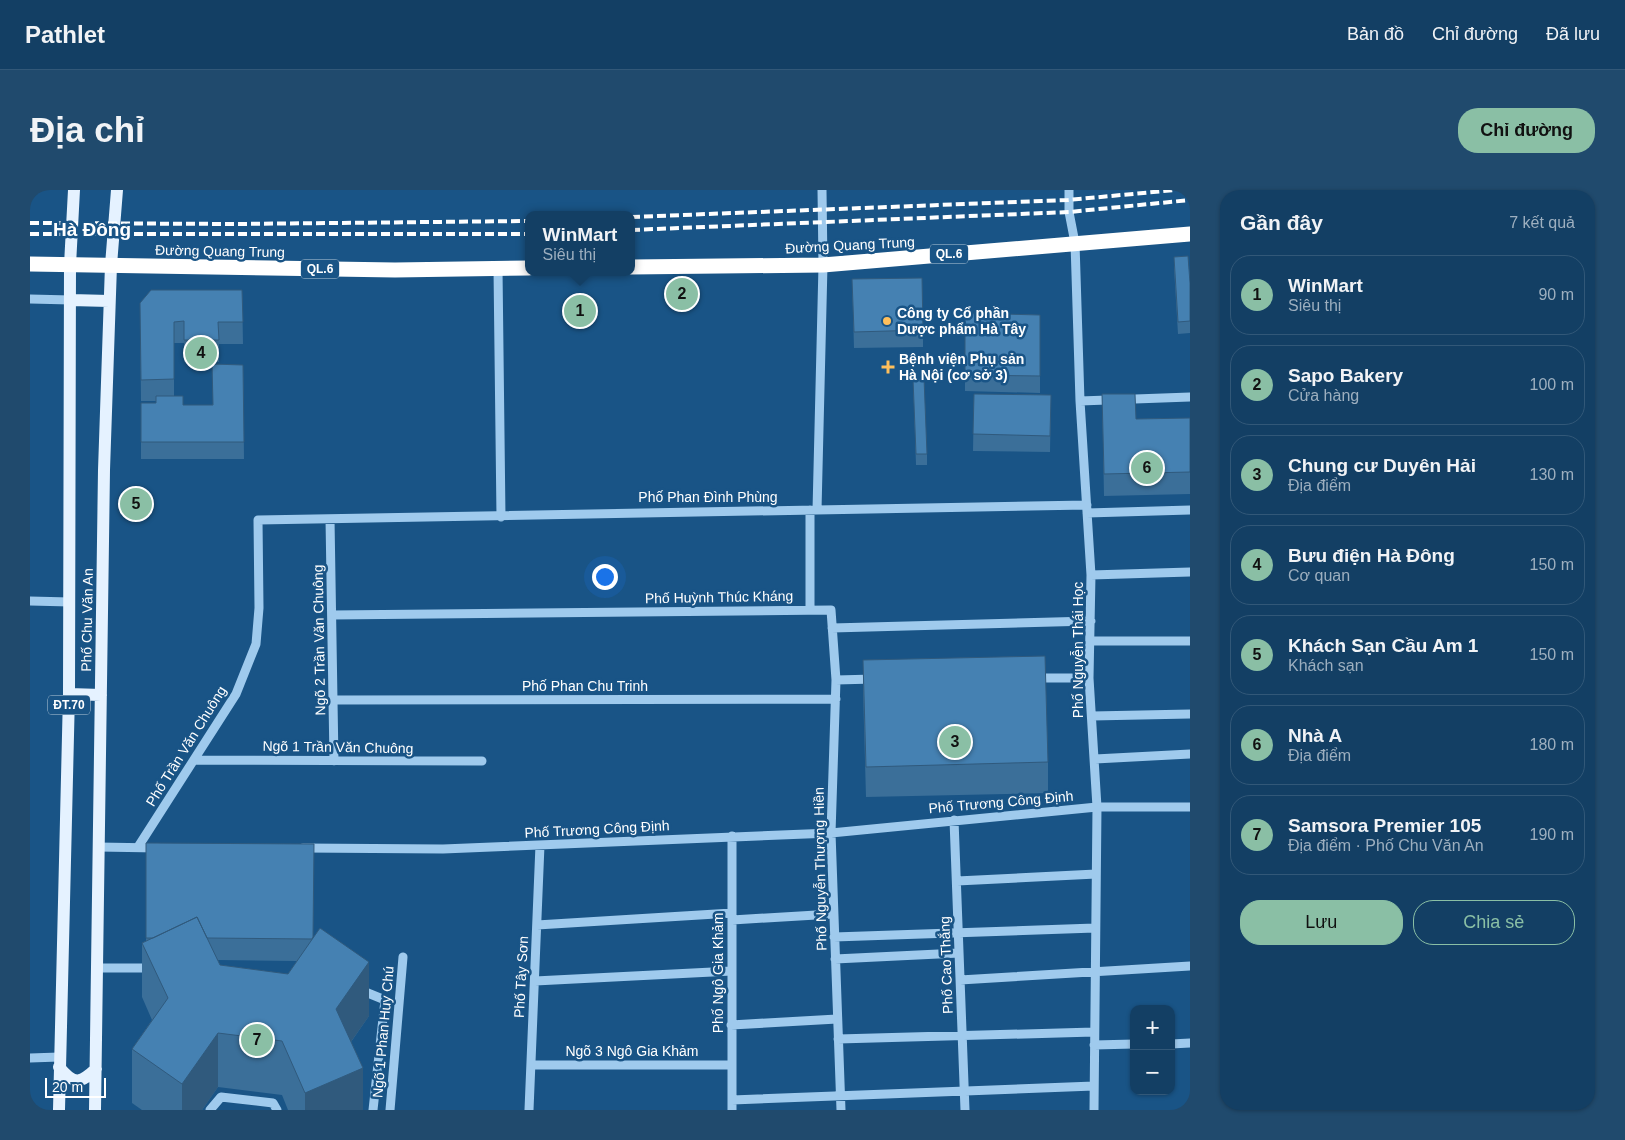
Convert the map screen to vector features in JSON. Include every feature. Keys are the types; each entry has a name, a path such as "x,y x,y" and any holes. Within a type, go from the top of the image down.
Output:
{"highway":[{"name":"Đường Quang Trung","path":"635,267 823,265 1190,234"},
{"name":"Đường Quang Trung","path":"30,264 395,270 525,268"}],"main road":[{"name":"Phố Chu Văn An","path":"59,1110 69,694 72,300 70,265 74,190"},
{"name":"Phố Chu Văn An","path":"95,1110 98,848 109,301 118,190"},
{"path":"72,300 109,301"},
{"path":"69,694 101,695"},
{"path":"59,1062 69,1079 78,1081 86,1079 96,1069"}],"street":[{"path":"810,610 823,265 822,190"},
{"name":"Phố Nguyễn Thái Học","path":"1069,190 1069,212 1075,244 1080,401 1092,575 1089,678 1097,807 1094,1110"},
{"path":"498,269 501,516"},
{"path":"30,299 72,300"},
{"path":"1080,401 1190,397"},
{"name":"Phố Phan Đình Phùng","path":"330,518 813,510 1190,510"},
{"name":"Ngõ 2 Trần Văn Chuông","path":"330,518 334,761"},
{"name":"Phố Trần Văn Chuông","path":"138,847 236,694 256,644 259,608 258,520 330,518"},
{"path":"1092,575 1190,572"},
{"path":"30,601 70,602"},
{"name":"Phố Huỳnh Thúc Kháng","path":"332,615 831,610 832,628"},
{"path":"832,628 1090,621"},
{"name":"Phố Nguyễn Thượng Hiền","path":"832,628 836,699 830,833 842,1110"},
{"path":"1090,641 1190,641"},
{"path":"1028,678 1089,678"},
{"path":"836,680 880,679"},
{"name":"Phố Phan Chu Trinh","path":"334,700 836,699"},
{"path":"1092,716 1190,714"},
{"path":"1095,760 1190,754"},
{"name":"Ngõ 1 Trần Văn Chuông","path":"194,760 482,761"},
{"name":"Phố Trương Công Định","path":"295,848 443,849 830,833 1097,807 1190,807"},
{"name":"Phố Cao Thắng","path":"954,820 965,1110"},
{"name":"Phố Ngô Gia Khảm","path":"732,836 732,1105"},
{"name":"Phố Tây Sơn","path":"529,1110 540,846"},
{"path":"98,848 167,848"},
{"path":"956,880 1096,874"},
{"path":"538,925 834,914"},
{"path":"834,937 1095,928"},
{"path":"835,959 959,953"},
{"name":"Ngõ 1 Phan Huy Chú","path":"390,1110 404,957"},
{"path":"960,980 1190,966"},
{"path":"98,968 162,968"},
{"path":"535,981 732,971"},
{"path":"352,986 385,1000 373,1110"},
{"path":"731,1025 837,1018"},
{"path":"838,1039 1094,1032"},
{"path":"1175,1044 1190,1043"},
{"path":"1094,1045 1130,1044"},
{"path":"30,1058 59,1062"},
{"name":"Ngõ 3 Ngô Gia Khảm","path":"531,1066 732,1065"},
{"path":"732,1105 965,1091 1094,1086"},
{"path":"210,1110 221,1097 273,1102 277,1110"}],"building":[{"path":"1188,256 1190,321 1178,322 1174,257"},
{"name":"Công ty Cổ phần Dược phẩm Hà Tây","path":"922,278 923,330 854,332 852,279"},
{"path":"151,290 242,290 243,322 218,322 219,340 184,340 184,321 174,322 174,379 141,380 140,303"},
{"path":"965,313 1040,315 1040,376 965,375"},
{"path":"212,364 243,365 244,442 141,442 141,403 156,403 156,396 183,396 183,405 213,405"},
{"path":"924,378 927,454 916,454 913,379"},
{"path":"974,394 1051,395 1050,436 973,434"},
{"path":"1102,394 1135,394 1136,419 1190,418 1190,472 1104,474"},
{"path":"1045,656 1048,762 866,767 863,660"},
{"path":"146,843 314,844 312,939 207,938 197,917 153,938 146,938"},
{"path":"197,917 220,965 288,974 320,928 369,962 336,1009 363,1068 305,1093 282,1041 218,1033 182,1084 132,1049 168,998 142,943"}],"railway":[{"path":"635,217 1068,200 1175,190"},
{"path":"635,230 1069,212 1190,200"},
{"path":"30,223 236,224 525,221"},
{"path":"30,234 525,234"}],"place":[{"name":"Sapo Bakery","path":"682,294"},
{"name":"WinMart","path":"580,311"},
{"name":"Công ty Cổ phần Dược phẩm Hà Tây","path":"887,321"},
{"name":"Bưu điện Hà Đông","path":"201,353"},
{"name":"Bệnh viện Phụ sản Hà Nội (cơ sở 3)","path":"888,367"},
{"name":"Nhà A","path":"1147,468"},
{"name":"Khách Sạn Cầu Am 1","path":"136,504"},
{"name":"Chung cư Duyên Hải","path":"955,742"},
{"name":"Samsora Premier 105","path":"257,1040"}],"district":[{"name":"Hà Đông","path":"92,229"}]}
